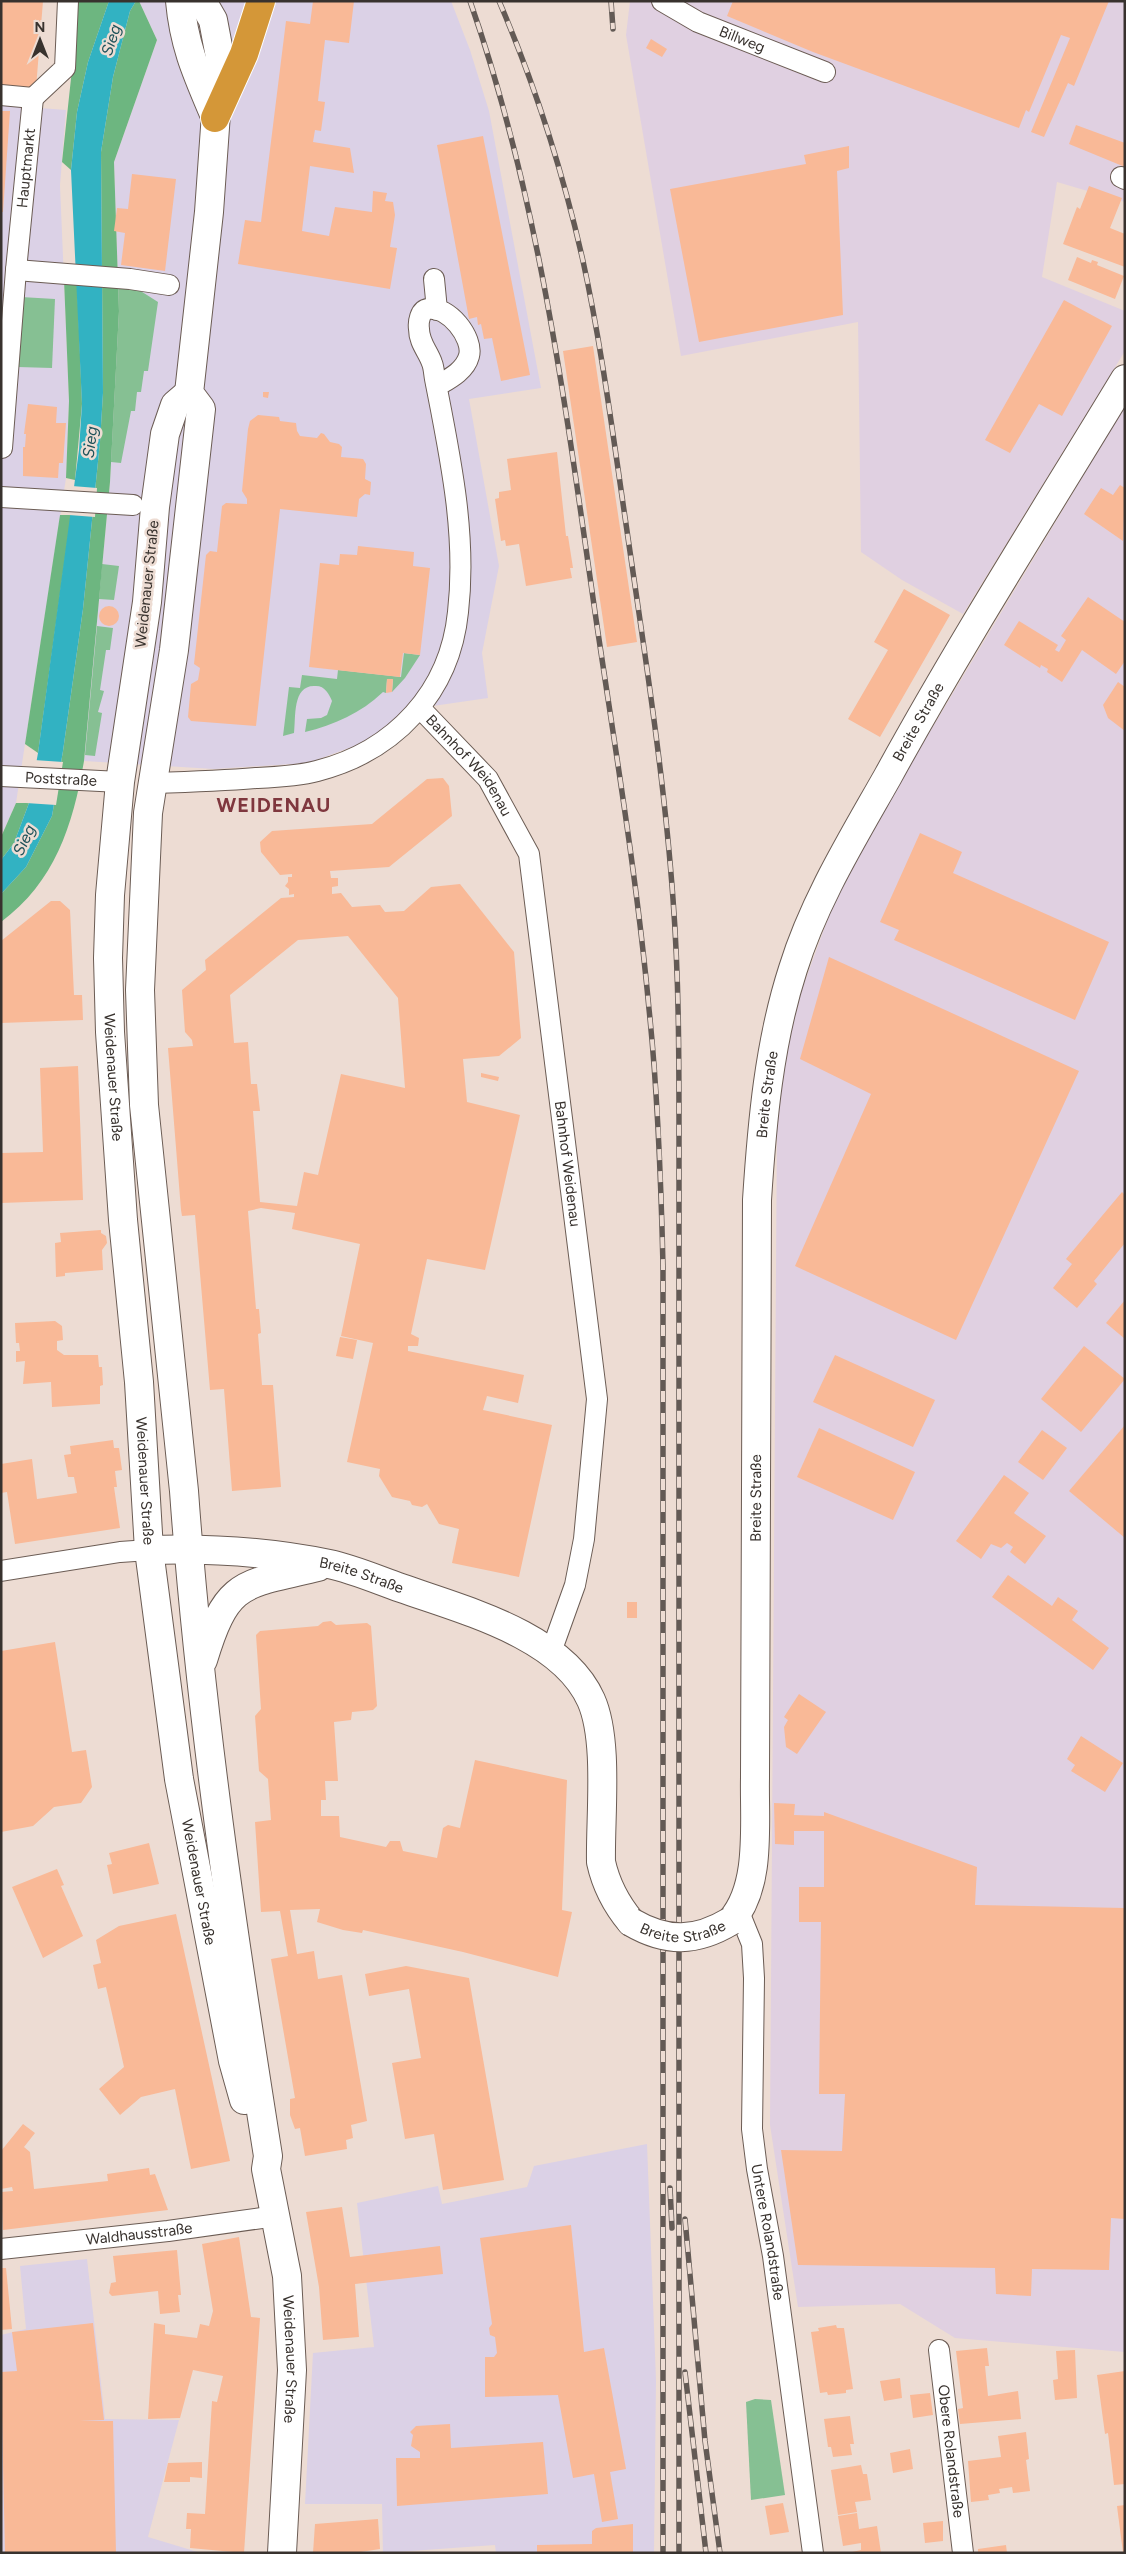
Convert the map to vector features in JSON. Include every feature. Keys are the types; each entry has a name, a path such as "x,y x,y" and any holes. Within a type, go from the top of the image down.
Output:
{"highway":[{"path":"215,118 244,54 261,1"}],"main road":[{"path":"180,1 183,32 192,63 215,118"},
{"path":"189,393 209,212 220,58 213,20 202,1"},
{"name":"Breite Straße","path":"149,1550 188,1549 260,1554 331,1564 494,1622 551,1652 575,1676 591,1700 598,1726 601,1754 601,1862 612,1893 621,1910 631,1922 661,1937 692,1938 720,1928 735,1916 748,1895 752,1873 755,1778 757,1200 760,1149 784,1002 793,969 814,914 862,822 961,649 1125,379"},
{"name":"Weidenauer Straße","path":"223,1943 215,1804 188,1549 141,1058 141,929 145,842 174,650 201,409 189,393 175,405 165,434 155,507 147,602 120,782 110,895 108,958 110,1032 123,1220 139,1382 149,1550 170,1721 184,1806 223,1943 268,2156 266,2169 287,2276 292,2370 282,2553"},
{"path":"120,782 153,783"},
{"path":"201,1668 220,1611 235,1593 255,1582 331,1564"},
{"path":"184,1806 215,1804"}],"street":[{"path":"1,95 33,98 65,68 68,1"},
{"name":"Billweg","path":"662,1 698,22 826,72"},
{"name":"Hauptmarkt","path":"1,458 16,270 33,98"},
{"path":"16,270 130,279 168,285"},
{"path":"434,279 437,310 459,325 466,333 470,346 464,366 437,386"},
{"name":"Bahnhof Weidenau","path":"153,783 213,781 316,771 359,756 402,728 420,708 440,679 451,651 458,613 461,564 455,495 437,386 432,363 424,352 419,337 420,316 425,310 437,310"},
{"path":"1,497 133,505"},
{"name":"Bahnhof Weidenau","path":"420,708 488,779 529,854 597,1400 584,1539 575,1585 551,1652"},
{"name":"Poststraße","path":"2,776 120,782"},
{"path":"1,1571 120,1552 149,1550"},
{"name":"Untere Rolandstraße","path":"735,1916 752,1944 754,1978 752,2129 757,2169 773,2256 813,2553"},
{"name":"Waldhausstraße","path":"1,2249 168,2231 276,2216"},
{"name":"Obere Rolandstraße","path":"939,2350 963,2553"}],"shaded area":[{"path":"139,1 451,1 470,50 489,111 541,388 469,399 499,566 482,653 488,698 419,708 371,740 308,763 214,769 84,761 110,482 119,311 114,162 157,40"},
{"path":"630,1 1125,1 1125,202 1057,182 1042,277 1125,311 1125,351 963,614 902,580 861,552 858,322 681,356 626,35"},
{"path":"1,105 66,110 60,185 69,401 66,478 16,803 1,836"},
{"path":"1125,406 1125,2352 955,2338 900,2304 798,2307 770,2125 777,1126 785,1058 797,1003 830,913 865,840"},
{"path":"647,2144 656,2380 654,2553 496,2553 495,2545 383,2553 382,2504 305,2504 313,2353 374,2347 357,2203 438,2186 442,2204 527,2187 534,2166"},
{"path":"87,2259 105,2419 179,2420 148,2537 201,2553 1,2553 1,2335 26,2329 20,2266"}],"green space":[{"path":"76,1 109,1 88,62 77,112 71,170 62,162 73,60"},
{"path":"136,1 139,1 157,40 114,162 119,311 110,482 84,761 74,808 59,851 35,889 20,906 1,922 1,894 26,867 52,816 63,751 83,609 100,442 103,393 101,152 113,77 130,11"},
{"path":"64,280 77,281 82,404 75,480 66,478 69,401"},
{"path":"118,281 128,283 158,302 148,371 144,371 141,392 137,392 135,411 131,411 121,463 111,462 119,311"},
{"path":"21,297 55,299 52,368 18,367"},
{"path":"60,515 71,515 38,753 25,744"},
{"path":"102,564 119,566 114,600 99,599"},
{"path":"97,626 113,628 110,650 106,650 100,690 104,691 98,712 102,713 95,756 85,755"},
{"path":"404,653 420,655 405,678 392,692 393,680 387,679 386,693 383,692 366,706 326,726 305,732 307,719 321,718 327,715 332,701 322,687 308,687 303,690 297,703 294,733 283,736 289,687 300,688 302,675 337,679 338,670 401,677"},
{"path":"16,803 29,803 14,843 1,860 1,837"},
{"path":"755,2399 771,2400 785,2495 751,2500 746,2402"}],"water":[{"name":"Sieg","path":"109,1 136,1 130,11 113,77 101,152 103,393 100,442 83,609 52,816 26,867 1,894 1,860 14,843 29,803 38,753 79,450 82,404 71,170 77,112 88,62"}],"pier":[{"path":"72,486 97,488 95,517 69,515"},
{"path":"34,760 63,762 56,805 26,803"}],"building":[{"path":"1,1 43,1 36,88 1,85"},
{"path":"313,1 354,1 349,43 325,40 318,101 325,102 321,131 315,130 313,142 350,148 354,173 310,166 302,231 329,236 335,207 372,212 373,191 387,193 385,201 393,202 395,215 390,247 397,248 390,289 238,264 245,220 261,222 286,21 310,24"},
{"path":"733,1 1109,1 1074,86 1068,83 1044,137 1031,132 1070,38 1061,35 1029,112 1026,110 1019,128 813,52 727,16"},
{"path":"651,39 667,49 662,57 646,48"},
{"path":"1,111 10,111 3,212 1,212"},
{"path":"1076,125 1125,143 1125,167 1069,144"},
{"path":"483,136 530,375 501,381 492,338 484,339 481,324 478,325 477,317 469,319 437,145"},
{"path":"849,146 849,168 837,171 843,315 699,342 670,189 806,164 804,155"},
{"path":"132,174 176,179 165,271 121,265 125,233 114,231 117,208 128,209"},
{"path":"1089,186 1122,198 1110,228 1125,234 1125,267 1063,244 1077,207 1080,209"},
{"path":"1077,257 1091,263 1092,260 1098,262 1097,265 1124,276 1115,299 1068,280"},
{"path":"1064,300 1112,326 1062,416 1039,404 1010,453 985,440"},
{"path":"593,346 637,642 607,647 563,351"},
{"path":"263,392 269,392 268,398 263,397"},
{"path":"28,404 57,407 56,423 66,423 63,463 59,463 58,478 23,476 23,447 25,447 26,434 24,434"},
{"path":"258,415 279,417 280,421 296,423 300,436 317,438 321,433 324,434 330,442 339,444 342,447 341,457 363,459 366,464 365,479 371,482 370,495 365,494 359,499 357,517 280,509 256,726 191,721 188,717 191,684 198,680 200,668 194,664 206,555 210,551 217,552 222,506 226,503 247,504 247,499 242,491 248,429 250,421"},
{"path":"557,452 566,536 568,536 573,568 570,568 572,578 526,586 519,544 506,546 505,540 501,541 495,499 499,498 499,492 511,490 507,459"},
{"path":"1120,485 1125,488 1123,541 1084,514 1101,488 1113,495"},
{"path":"358,546 414,552 413,566 430,568 420,655 403,653 400,677 309,667 320,563 339,565 340,554 357,555"},
{"path":"904,589 950,615 880,737 848,719 888,650 874,642"},
{"path":"1088,597 1125,622 1125,661 1116,674 1082,650 1062,682 1047,672 1048,669 1041,665 1040,668 1004,645 1019,621 1058,645 1055,650 1059,652 1066,640 1061,636"},
{"path":"109,606 116,609 119,616 116,623 109,626 102,623 99,616 102,609"},
{"path":"387,679 393,679 392,692 386,693"},
{"path":"1118,682 1125,687 1125,731 1108,718 1103,705"},
{"path":"443,778 449,786 452,816 389,867 330,871 331,878 338,878 338,886 332,887 332,894 341,893 352,907 380,905 385,912 404,911 431,887 460,884 514,952 521,1038 499,1056 463,1059 467,1102 520,1115 485,1270 427,1259 411,1334 419,1338 418,1346 408,1346 408,1351 524,1375 518,1403 487,1396 483,1410 552,1425 519,1577 452,1563 459,1529 439,1524 427,1504 422,1507 412,1505 410,1501 392,1497 379,1476 380,1469 347,1462 373,1343 341,1336 360,1244 292,1229 295,1213 261,1208 248,1211 256,1309 259,1309 261,1333 258,1334 262,1385 273,1385 281,1487 232,1491 224,1389 210,1390 195,1215 182,1216 181,1210 168,1048 193,1046 192,1040 185,1032 182,990 206,970 205,960 281,898 294,897 294,894 289,895 289,889 285,886 288,882 288,877 292,877 292,874 280,875 261,852 260,842 272,831 372,824 427,779","holes":["348,936 398,998 405,1088 341,1074 318,1175 304,1172 297,1206 260,1202 253,1111 260,1111 257,1084 251,1084 248,1042 234,1043 230,995 298,940"]},
{"path":"920,833 962,852 953,873 1109,942 1075,1020 894,940 899,930 880,922"},
{"path":"51,901 60,901 70,910 74,995 82,995 83,1020 1,1023 1,941"},
{"path":"829,957 1079,1071 956,1340 795,1266 871,1094 800,1059"},
{"path":"78,1066 83,1200 1,1203 1,1153 43,1152 40,1068"},
{"path":"481,1073 499,1077 498,1081 481,1077"},
{"path":"1122,1192 1125,1195 1125,1243 1094,1281 1097,1284 1077,1308 1053,1288 1072,1264 1066,1259"},
{"path":"101,1230 101,1233 106,1236 107,1243 102,1250 103,1270 65,1273 65,1276 56,1277 55,1243 61,1242 60,1233"},
{"path":"1125,1300 1125,1339 1106,1323"},
{"path":"55,1321 62,1326 63,1340 57,1341 57,1350 64,1355 98,1355 99,1367 102,1367 103,1385 100,1386 100,1404 52,1407 51,1382 23,1384 25,1361 16,1362 16,1351 20,1351 19,1343 16,1343 15,1323"},
{"path":"340,1337 357,1340 353,1359 336,1356"},
{"path":"1084,1346 1125,1379 1081,1432 1041,1399"},
{"path":"835,1355 935,1400 913,1447 813,1402"},
{"path":"1125,1425 1125,1538 1069,1491"},
{"path":"819,1428 915,1472 893,1520 797,1477"},
{"path":"1042,1430 1067,1448 1043,1480 1018,1462"},
{"path":"113,1440 114,1448 119,1448 122,1470 115,1471 117,1487 114,1487 120,1528 15,1544 7,1492 1,1493 1,1464 32,1459 37,1499 77,1493 74,1477 68,1477 64,1455 71,1454 70,1446"},
{"path":"1004,1475 1029,1493 1014,1513 1046,1536 1025,1564 1010,1552 1013,1547 1007,1543 1001,1548 991,1544 981,1559 956,1541"},
{"path":"1008,1575 1052,1606 1058,1597 1078,1611 1072,1620 1109,1648 1093,1670 992,1597"},
{"path":"627,1602 637,1602 637,1618 627,1618"},
{"path":"331,1621 336,1625 367,1623 371,1626 377,1706 373,1710 352,1712 351,1720 334,1722 338,1781 325,1781 326,1800 321,1800 321,1816 339,1816 340,1837 386,1847 390,1841 400,1841 403,1851 437,1858 443,1828 448,1825 460,1828 475,1760 567,1780 562,1910 572,1912 558,1977 463,1952 363,1930 362,1933 343,1930 317,1922 320,1909 290,1910 297,1954 314,1951 318,1979 342,1975 367,2121 351,2125 353,2138 346,2140 347,2149 305,2156 300,2128 295,2129 290,2115 290,2099 295,2098 271,1959 288,1956 280,1911 261,1912 255,1822 271,1820 268,1779 259,1771 255,1716 261,1709 256,1635 260,1631 318,1626 323,1622"},
{"path":"55,1642 72,1752 86,1750 92,1787 81,1803 54,1807 33,1826 1,1832 1,1651"},
{"path":"799,1694 826,1712 797,1754 786,1747 784,1727 788,1720 784,1717"},
{"path":"1081,1736 1123,1763 1105,1792 1071,1771 1075,1765 1067,1759"},
{"path":"774,1803 795,1804 794,1815 824,1816 824,1812 977,1867 975,1905 1125,1908 1125,2219 1111,2218 1109,2270 1032,2269 1031,2296 996,2294 995,2268 798,2265 781,2150 842,2151 845,2094 819,2094 821,1922 799,1922 799,1887 824,1887 824,1831 794,1831 794,1845 775,1844"},
{"path":"149,1843 159,1884 113,1894 107,1865 112,1864 109,1853"},
{"path":"57,1869 64,1885 61,1886 83,1936 43,1958 12,1887"},
{"path":"176,1914 230,2161 191,2169 175,2089 141,2097 120,2115 99,2089 124,2067 106,1987 98,1989 93,1965 101,1963 96,1940 119,1926"},
{"path":"406,1966 469,1978 504,2180 443,2190 434,2134 405,2139 392,2063 421,2058 409,1989 369,1996 365,1974"},
{"path":"23,2124 35,2133 24,2147 30,2152 34,2189 108,2181 107,2174 149,2168 150,2175 155,2174 168,2210 3,2230 1,2192 13,2191 12,2187 1,2189 1,2151"},
{"path":"342,2207 350,2257 440,2246 443,2274 355,2284 359,2337 323,2340 319,2287 306,2212"},
{"path":"571,2225 584,2352 604,2348 626,2469 610,2472 618,2519 602,2522 594,2474 573,2478 558,2395 485,2397 485,2357 494,2357 497,2353 495,2337 490,2335 489,2328 492,2324 480,2238"},
{"path":"239,2237 251,2317 260,2318 244,2553 190,2548 191,2529 186,2529 187,2513 205,2514 212,2401 217,2402 223,2376 193,2370 180,2418 148,2419 154,2323 165,2325 165,2334 197,2338 200,2324 209,2326 213,2311 202,2244"},
{"path":"177,2250 181,2295 178,2295 180,2312 160,2314 158,2291 112,2296 109,2293 111,2283 116,2282 113,2256"},
{"path":"1,2268 6,2268 12,2329 1,2330"},
{"path":"93,2323 104,2420 80,2421 113,2421 116,2553 5,2553 1,2372 17,2371 12,2332"},
{"path":"836,2325 837,2328 844,2328 853,2389 846,2390 846,2393 828,2395 827,2392 820,2393 811,2332 819,2331 818,2328"},
{"path":"987,2348 989,2366 985,2366 988,2396 1018,2391 1021,2419 960,2424 958,2409 963,2408 956,2351"},
{"path":"1075,2350 1077,2398 1055,2400 1053,2380 1058,2379 1056,2351"},
{"path":"1125,2371 1125,2484 1114,2485 1108,2433 1105,2434 1097,2375"},
{"path":"900,2378 902,2398 884,2401 880,2381"},
{"path":"930,2393 933,2415 913,2418 910,2395"},
{"path":"850,2416 854,2444 850,2444 852,2455 833,2457 831,2447 828,2447 824,2419"},
{"path":"450,2424 451,2448 543,2442 548,2494 397,2506 396,2458 420,2458 420,2452 411,2446 413,2435 410,2432 416,2426"},
{"path":"1026,2432 1029,2459 1026,2460 1030,2491 1013,2493 1012,2487 999,2489 1000,2493 988,2495 989,2500 971,2502 968,2461 1001,2457 998,2436"},
{"path":"910,2449 913,2469 893,2473 890,2453"},
{"path":"202,2462 202,2478 190,2477 190,2482 164,2482 168,2463"},
{"path":"861,2465 863,2474 867,2474 871,2500 855,2502 857,2512 838,2515 831,2470"},
{"path":"783,2503 789,2532 770,2535 765,2506"},
{"path":"1125,2505 1125,2553 1123,2553 1117,2506"},
{"path":"857,2513 859,2529 877,2526 881,2553 848,2553 861,2550 861,2543 843,2546 838,2516"},
{"path":"378,2519 380,2549 354,2553 313,2553 315,2524"},
{"path":"943,2521 943,2541 925,2543 923,2523"},
{"path":"633,2524 633,2553 537,2553 537,2545 592,2544 592,2531 596,2528"},
{"path":"1006,2545 1007,2553 978,2553 978,2549"}],"railway":[{"path":"470,1 494,76 515,153 533,229 548,307 574,462 632,862 655,1073 663,1266 663,2553"},
{"path":"499,1 547,129 575,228 590,294 607,392 653,712 673,899 678,988 679,1078 679,2553"},
{"path":"611,1 613,29"},
{"path":"670,2188 672,2228"},
{"path":"685,2219 705,2441 720,2553"},
{"path":"685,2372 706,2553"}],"district":[{"name":"WEIDENAU","path":"274,805"}]}
